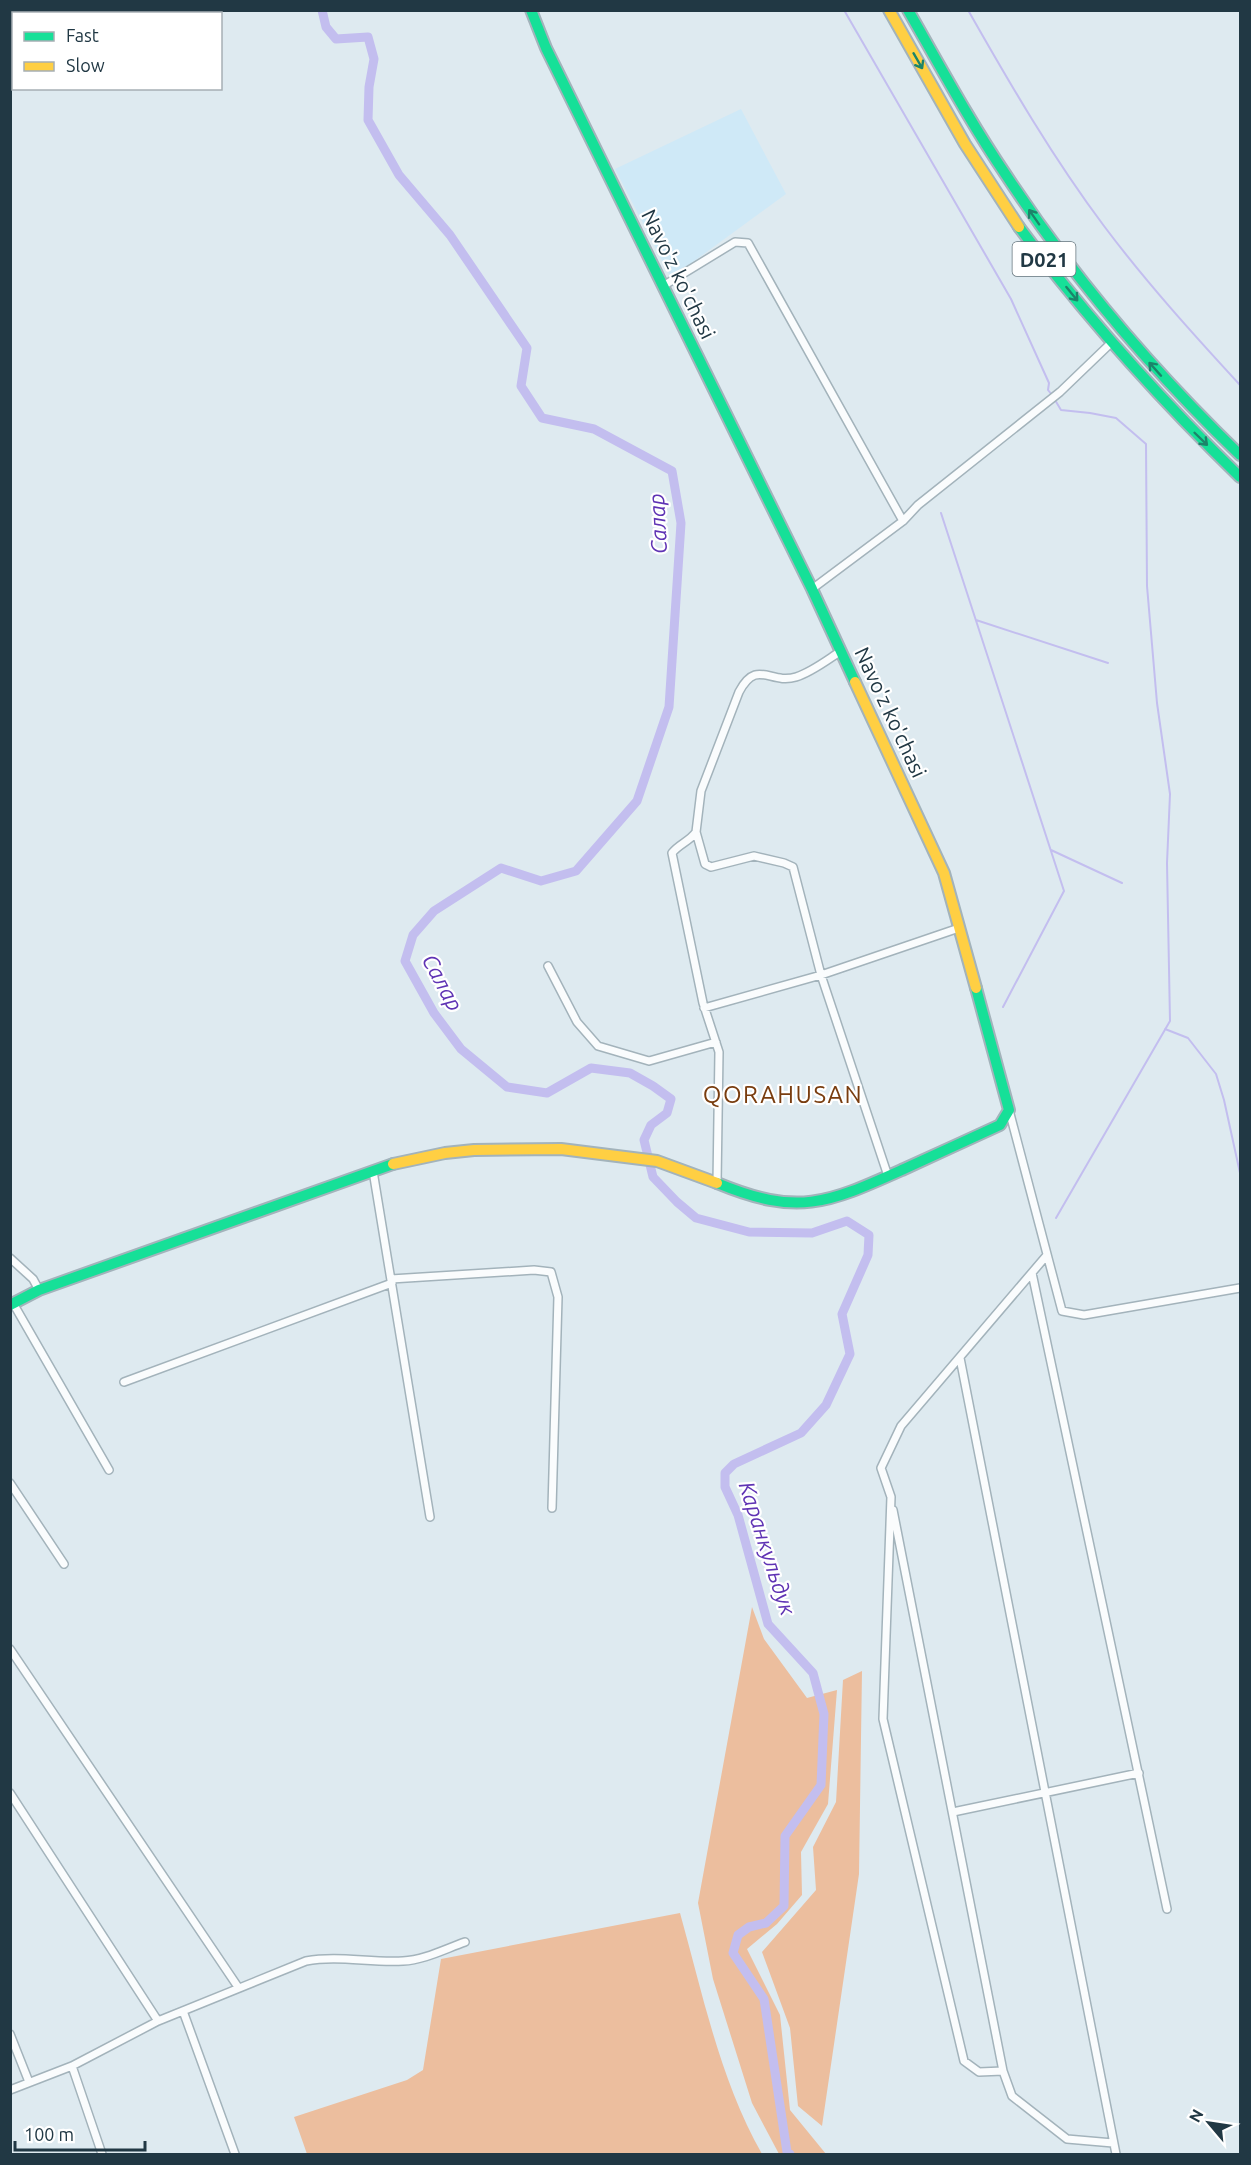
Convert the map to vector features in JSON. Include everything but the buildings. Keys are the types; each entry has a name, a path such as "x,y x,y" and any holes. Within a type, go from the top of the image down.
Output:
{"main road":[{"name":"Navo'z ko'chasi","path":"531,10 546,48 812,590 944,873 1009,1110"},
{"name":"D021","path":"889,10 993,188 1036,250 1111,343 1164,403 1240,477"},
{"name":"D021","path":"908,10 1005,175 1042,229 1148,362 1240,455"},
{"path":"12,1304 39,1290 373,1171 442,1154 558,1148 633,1157 668,1164 764,1201 809,1203 850,1193 1000,1125 1009,1110"}],"street":[{"path":"663,286 735,242 748,243 903,521"},
{"path":"812,590 903,521 918,505 1060,392 1111,343"},
{"path":"717,1183 719,1052 704,1008 672,853 693,838 696,832 701,791 745,680 752,675 762,674 790,679 841,651"},
{"path":"696,832 705,864 711,867 754,856 784,862 794,867 821,975 888,1176"},
{"path":"704,1008 821,975 959,927"},
{"path":"548,966 577,1022 598,1046 650,1061 716,1041"},
{"path":"1009,1110 1062,1311 1083,1315 1240,1288"},
{"path":"1000,1125 1016,1134"},
{"path":"373,1171 430,1517"},
{"path":"1047,1256 901,1426 881,1468 891,1497 1003,2071 1012,2096 1067,2139 1113,2143"},
{"path":"10,1258 33,1279 39,1290"},
{"path":"124,1382 391,1281 534,1270 551,1272 558,1297 552,1508"},
{"path":"1032,1273 1167,1909"},
{"path":"12,1304 109,1470"},
{"path":"960,1358 1116,2154"},
{"path":"10,1483 64,1564"},
{"path":"891,1497 883,1719 964,2061 979,2072 1003,2071"},
{"path":"10,1650 238,1987"},
{"path":"953,1812 1139,1773"},
{"path":"10,1793 158,2020"},
{"path":"10,2090 72,2066 158,2020 306,1960 323,1958 406,1961 465,1942"},
{"path":"183,2011 235,2154"},
{"path":"10,2034 29,2082"},
{"path":"72,2066 102,2154"}],"shaded area":[{"path":"741,109 786,194 671,278 615,169"},
{"path":"752,1607 764,1639 807,1698 837,1690 828,1804 801,1852 802,1895 777,1924 747,1949 780,2015 790,2110 826,2154 779,2154 752,2103 713,1979 698,1903"},
{"path":"862,1671 859,1874 822,2126 798,2106 790,2028 762,1952 816,1890 813,1847 836,1802 843,1680"},
{"path":"680,1913 724,2067 747,2126 762,2154 307,2154 294,2117 407,2080 423,2070 441,1959"}],"waterway":[{"name":"Каранкульдук","path":"322,10 326,27 336,39 368,37 374,59 369,87 368,120 399,175 450,235 527,348 521,386 542,418 594,429 672,471 681,523 669,707 637,801 576,871 541,881 501,868 434,911 413,935 405,961 434,1013 461,1049 507,1087 547,1093 591,1068 630,1073 671,1099 667,1113 651,1125 644,1140 653,1177 696,1218 749,1232 812,1233 847,1221 869,1235 868,1255 842,1314 850,1354 826,1405 801,1433 734,1464 725,1473 725,1487 738,1515 768,1624 813,1673 824,1714 821,1785 785,1836 784,1906 766,1923 749,1927 738,1935 733,1953 764,1999 787,2152 790,2154"},
{"path":"844,10 1011,299 1049,383 1048,390 1052,395"},
{"path":"968,10 1033,120 1085,200 1153,287 1240,385"},
{"path":"1055,400 1061,410 1116,418 1146,444 1147,586 1157,703 1170,794 1167,863 1170,1021 1056,1218"},
{"path":"941,513 1064,891 1003,1007"},
{"path":"976,620 1108,663"},
{"path":"1051,850 1122,883"},
{"path":"1165,1029 1188,1038 1216,1074 1240,1173"}],"traffic: fast":[{"path":"531,10 546,48 812,589 855,682"},
{"path":"908,10 980,135 1058,250 1145,356 1240,455"},
{"path":"1019,227 1125,356 1181,418 1240,477"},
{"path":"717,1183 745,1194 770,1200 792,1202 833,1197 904,1169 1000,1125 1009,1110 976,988"},
{"path":"10,1305 39,1290 393,1164"}],"traffic: slow":[{"path":"889,10 965,144 1019,227"},
{"path":"855,682 944,873 976,988"},
{"path":"393,1164 445,1153 474,1150 561,1149 657,1161 717,1183"}],"district":[{"name":"QORAHUSAN","path":"783,1094"}],"water label":[{"name":"Салар","path":"657,524"},
{"name":"Салар","path":"443,982"}]}
